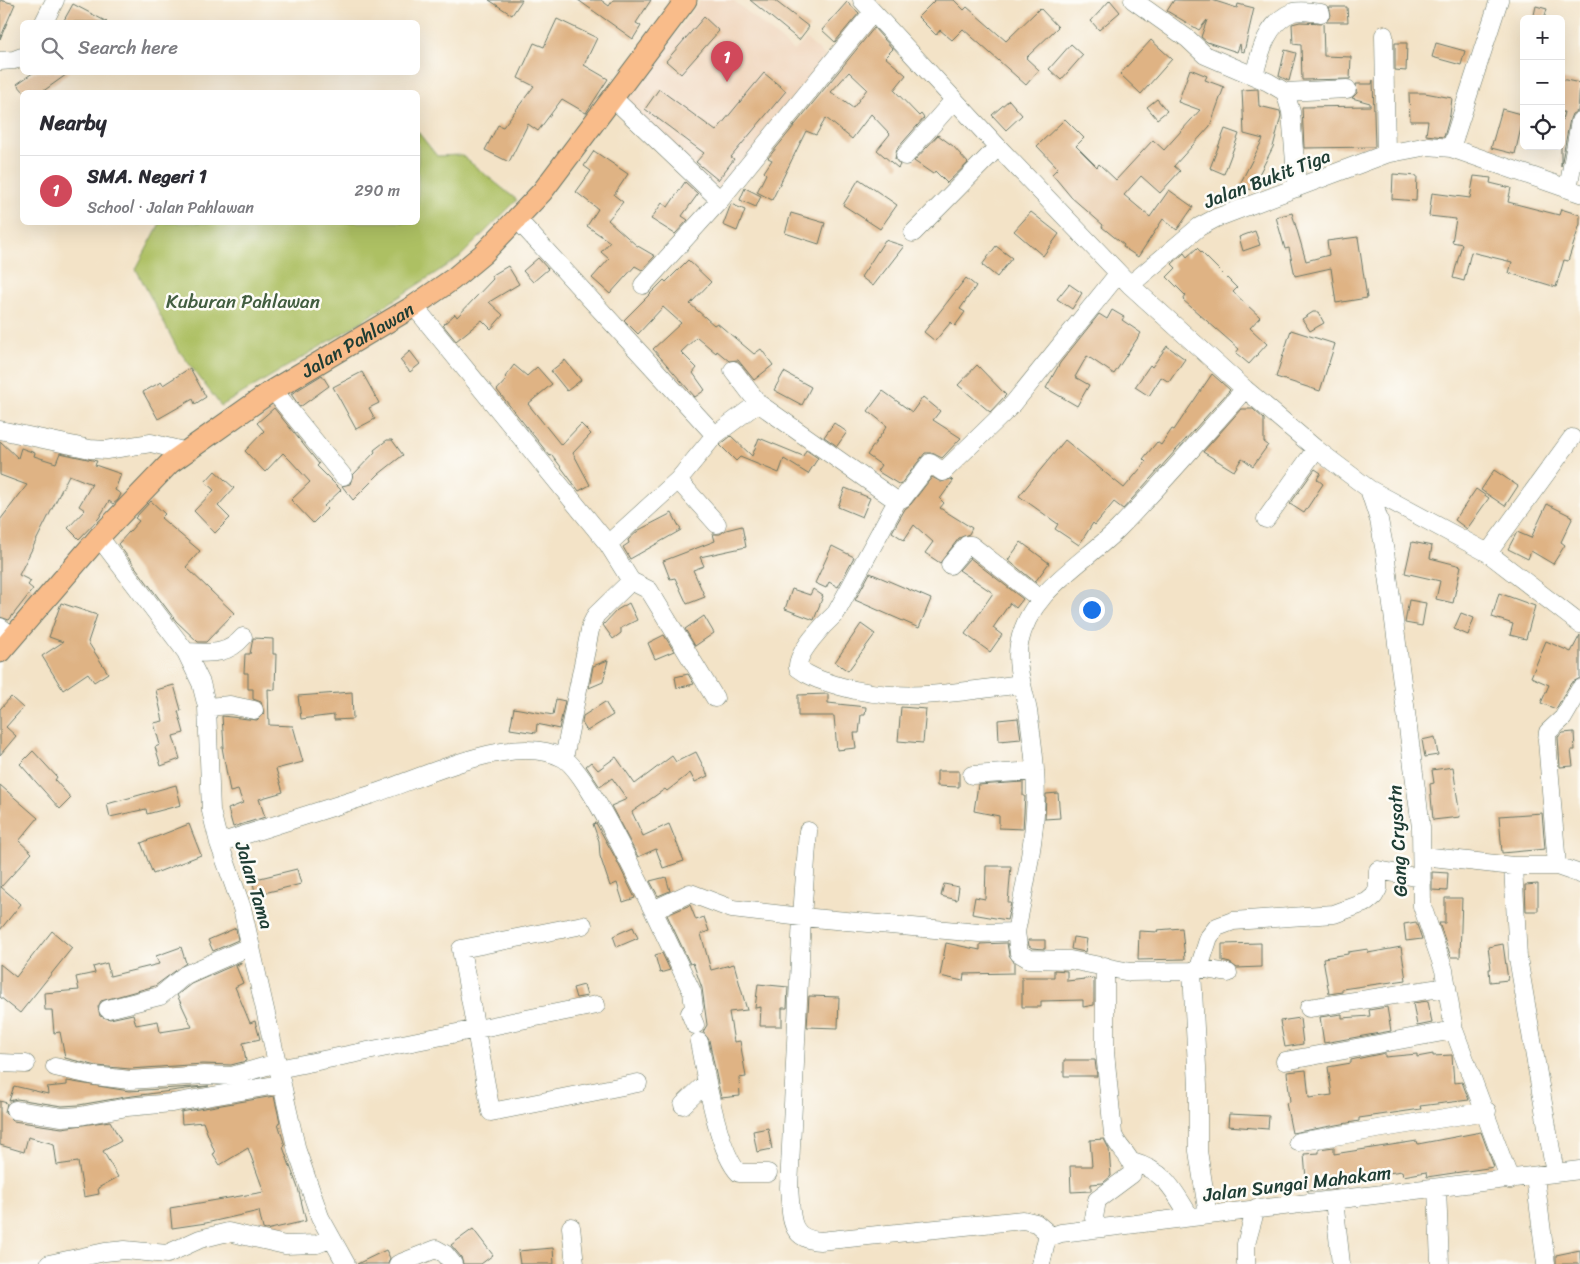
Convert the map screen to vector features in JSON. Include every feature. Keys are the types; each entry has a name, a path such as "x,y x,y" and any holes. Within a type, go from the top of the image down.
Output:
{"main road":[{"name":"Jalan Pahlawan","path":"4,639 170,463 273,390 414,306 468,267 517,220 542,192 686,0"}],"street":[{"path":"45,20 55,0"},
{"path":"1133,0 1188,39 1205,55 1268,82 1284,92 1347,89"},
{"path":"1451,148 1499,0"},
{"path":"643,285 720,200 868,6 950,105 998,147 1124,280 1245,389 1316,449 1369,489 1488,553 1580,624"},
{"path":"1254,76 1261,48 1270,31 1294,12 1321,13"},
{"path":"1384,34 1386,154"},
{"path":"0,62 20,57"},
{"path":"1284,92 1291,112 1297,188"},
{"path":"613,98 720,200"},
{"path":"905,156 950,105"},
{"path":"1574,191 1580,121"},
{"name":"Jalan Bukit Tiga","path":"898,501 903,498 930,463 943,472 1013,404 1124,280 1199,227 1216,218 1386,154 1428,146 1451,148 1574,191"},
{"path":"912,233 998,147"},
{"path":"517,220 715,436"},
{"path":"414,306 608,544 631,580 649,590 715,698"},
{"path":"733,370 758,402 898,501 836,613 824,624 800,657 798,668 810,678 850,690 893,696 942,695 1021,684"},
{"path":"1228,973 1196,970 1130,972 1070,960 1039,960 1023,957 1019,953 1016,932 1031,851 1035,806 1035,771 1028,709 1021,684 1018,646 1023,628 1040,599 1060,579 1117,531 1245,389"},
{"path":"273,390 343,476"},
{"path":"608,544 678,480 715,436 758,402"},
{"path":"0,430 90,449 106,450 150,443 186,452"},
{"path":"1488,553 1572,438"},
{"path":"1266,518 1316,449"},
{"path":"678,480 717,524"},
{"name":"Gang Crysatn","path":"1369,489 1379,520 1385,552 1423,856 1421,878 1422,906 1427,925 1440,957 1454,1030 1487,1111 1510,1180"},
{"name":"Jalan Tama","path":"99,537 186,652 201,683 207,707 211,811 219,843 242,908 302,1166 317,1210 330,1239 346,1264"},
{"path":"950,565 967,545 971,545 1040,599"},
{"path":"564,758 591,625 596,615 631,580"},
{"path":"186,652 215,654 224,652 243,637"},
{"path":"1557,866 1547,740 1548,732 1563,718 1580,689"},
{"path":"207,707 230,705 254,710"},
{"path":"219,843 372,794 475,758 501,752 532,750 564,758 589,788 653,910 692,992 694,1008 690,1013 697,1033 707,1082 728,1157 739,1174 768,1173"},
{"path":"972,775 1035,771"},
{"path":"808,831 789,1188 793,1223 798,1235 809,1241 820,1242 1023,1220 1036,1223 1050,1235 1045,1244 1041,1264"},
{"path":"1423,856 1513,866 1557,866 1580,874"},
{"path":"1513,866 1518,958 1555,1173"},
{"path":"1199,1216 1196,970 1209,937 1216,927 1234,921 1334,914 1367,902 1378,889 1378,870 1421,878"},
{"path":"653,910 690,894 732,909 979,933 1016,932"},
{"path":"583,925 461,949 491,1112 638,1083"},
{"path":"108,1009 160,996 185,975 251,946"},
{"path":"1105,966 1105,1052 1115,1142 1132,1162 1149,1167 1161,1175 1199,1216"},
{"path":"1309,1008 1447,987"},
{"path":"15,1110 62,1117 80,1116 127,1107 172,1103 279,1072 596,1005"},
{"path":"1285,1061 1454,1030"},
{"path":"0,1063 26,1064"},
{"path":"55,1067 95,1076 130,1080 279,1072"},
{"path":"683,1105 707,1082"},
{"path":"1298,1142 1487,1111"},
{"path":"1098,1228 1094,1218 1097,1200 1132,1174 1132,1162"},
{"name":"Jalan Sungai Mahakam","path":"1050,1235 1256,1208 1510,1180 1580,1170"},
{"path":"1535,1177 1546,1264"},
{"path":"1437,1188 1440,1264"},
{"path":"1334,1200 1341,1264"},
{"path":"1246,1264 1246,1244 1256,1208"},
{"path":"571,1227 575,1264"},
{"path":"49,1264 112,1251 125,1250 167,1254 200,1239 228,1232 285,1245 317,1244 330,1239"},
{"path":"398,1264 436,1249 445,1254 453,1264"}],"shaded area":[{"path":"701,0 733,0 794,51 806,39 831,61 721,190 624,102"}],"green space":[{"name":"Kuburan Pahlawan","path":"420,135 437,156 461,155 517,200 460,257 350,329 221,406 177,348 136,269 159,225 420,225"}],"building":[{"path":"0,0 15,4 0,39"},
{"path":"489,0 522,0 512,15"},
{"path":"578,0 601,0 609,6 613,0 651,0 636,23 641,26 633,39"},
{"path":"750,0 774,0 809,27 799,40"},
{"path":"935,0 954,0 964,10 967,7 1006,41 1040,8 1058,27 1026,58 1039,70 1026,85 963,29 952,40 940,30 936,35 918,17"},
{"path":"1110,0 1120,12 1099,30 1091,21"},
{"path":"1174,0 1212,0 1237,8 1238,4 1254,8 1244,52 1241,51 1240,44 1237,52 1207,42 1201,37 1207,20 1199,30 1167,11"},
{"path":"847,2 859,13 835,42 822,30"},
{"path":"73,4 103,20 64,20"},
{"path":"1536,6 1547,9 1545,15 1534,15"},
{"path":"1329,7 1347,7 1348,22 1326,22 1331,15"},
{"path":"704,17 719,31 681,74 666,61"},
{"path":"557,19 597,38 584,65 608,79 586,113 562,99 538,131 528,124 509,162 485,150 498,125 503,127 534,86 518,78 534,43 544,47"},
{"path":"1300,22 1323,23 1324,56 1351,57 1350,79 1302,80 1301,45 1293,44 1292,24"},
{"path":"874,28 893,49 885,57 906,75 894,90 919,116 921,114 924,118 897,149 895,159 900,165 898,168 877,150 890,134 871,114 852,139 826,118 816,135 806,131 772,200 757,192 766,174 764,172 772,160 768,158","holes":["849,72 867,89 853,108 831,92"]},
{"path":"1151,40 1172,59 1141,94 1120,74"},
{"path":"1395,43 1407,43 1406,71 1395,70"},
{"path":"1436,43 1465,51 1461,65 1432,57"},
{"path":"1071,44 1083,55 1061,80 1049,69"},
{"path":"1285,50 1296,53 1289,81 1279,76"},
{"path":"1190,69 1207,76 1205,80 1224,87 1210,126 1174,166 1180,171 1160,193 1141,176 1124,195 1150,217 1169,190 1193,207 1177,230 1163,219 1138,257 1123,247 1124,245 1071,197 1052,174 1058,168 1037,146 1065,119 1084,138 1076,146 1097,167 1099,164 1116,180 1153,140 1164,150 1200,110 1178,102"},
{"path":"764,73 786,91 731,157 734,159 718,180 696,162 704,153 645,109 659,89 716,131"},
{"path":"30,75 66,75 45,90 22,90 17,84"},
{"path":"1373,80 1375,147 1304,148 1302,107 1370,106 1370,103 1352,98 1357,93 1356,84 1372,84"},
{"path":"1565,80 1580,83 1578,111 1572,114 1565,145"},
{"path":"1258,89 1259,106 1280,111 1281,116 1273,147 1251,190 1240,184 1263,139 1244,134 1242,90"},
{"path":"1409,93 1425,93 1452,98 1444,137 1426,135 1428,121 1410,121"},
{"path":"1157,99 1167,111 1157,119 1147,107"},
{"path":"1009,100 1022,115 1006,130 992,115"},
{"path":"1502,109 1520,114 1520,132 1515,154 1491,148"},
{"path":"1225,129 1239,134 1224,174 1210,168"},
{"path":"938,135 953,146 968,163 947,183 935,171 933,174 914,161"},
{"path":"1561,150 1564,150 1561,166"},
{"path":"594,151 628,174 614,195 623,202 608,220 636,245 655,256 642,270 635,266 610,294 592,278 609,259 601,252 610,242 587,226 598,209 576,192 591,171 584,166"},
{"path":"1393,174 1417,176 1416,201 1392,199"},
{"path":"1474,176 1491,178 1490,183 1511,188 1508,202 1559,215 1561,209 1580,215 1580,224 1568,261 1564,260 1556,287 1509,273 1512,262 1471,252 1464,281 1453,278 1462,244 1452,242 1456,219 1429,216 1432,193 1470,198"},
{"path":"859,179 897,205 880,229 843,205"},
{"path":"685,182 698,194 682,216 688,220 675,234 651,219 662,203 668,207"},
{"path":"745,188 761,196 756,207 740,200"},
{"path":"731,204 745,210 737,231 723,225"},
{"path":"1031,212 1059,234 1043,256 1014,231"},
{"path":"791,213 825,223 819,244 785,233"},
{"path":"1292,213 1306,261 1329,255 1327,241 1358,237 1367,298 1336,303 1331,268 1295,276 1289,248 1285,249 1276,217"},
{"path":"1255,231 1260,245 1243,251 1239,237"},
{"path":"885,240 904,246 873,286 861,277"},
{"path":"996,246 1012,258 997,277 982,265"},
{"path":"1197,248 1237,288 1233,292 1260,317 1250,328 1267,344 1249,364 1236,353 1239,349 1183,300 1186,296 1167,277 1176,268 1172,264 1184,253 1187,257"},
{"path":"538,258 548,269 533,282 523,271"},
{"path":"688,260 711,282 690,304 714,325 717,323 754,354 761,349 773,365 754,380 738,360 729,361 697,337 681,352 697,368 693,373 705,390 695,397 653,349 681,323 663,307 638,334 624,320 664,280 666,282"},
{"path":"508,266 519,284 489,302 503,315 491,329 482,320 456,341 443,325 455,314 457,317 493,279 491,276"},
{"path":"966,278 976,286 960,309 965,312 955,326 951,322 935,341 924,332"},
{"path":"1069,284 1082,293 1072,309 1057,299"},
{"path":"1112,310 1124,317 1122,320 1141,333 1114,374 1087,356 1075,377 1089,385 1077,406 1046,388 1060,363 1099,314 1107,319"},
{"path":"1313,312 1318,312 1324,323 1310,331 1302,319"},
{"path":"1291,330 1335,344 1320,391 1276,377"},
{"path":"1167,346 1185,359 1169,382 1161,377 1149,396 1135,387 1150,365 1152,367"},
{"path":"410,351 420,364 410,372 400,360"},
{"path":"565,360 581,380 567,391 551,371"},
{"path":"514,365 527,376 537,367 552,384 528,404 561,445 581,424 591,434 573,453 590,485 579,491 552,455 550,456 497,390 507,379 505,377"},
{"path":"977,365 1006,395 990,412 958,385"},
{"path":"190,368 206,397 195,404 193,399 158,419 143,392 161,382 163,385"},
{"path":"362,372 379,403 369,408 375,419 356,429 333,387"},
{"path":"784,372 811,387 802,405 774,390"},
{"path":"1212,374 1230,390 1123,509 1114,502 1095,525 1093,523 1079,545 1055,529 1058,524 1019,496 1065,440 1124,488 1146,462 1143,459 1157,442 1161,445 1172,429 1174,430"},
{"path":"322,375 329,386 300,407 291,394"},
{"path":"883,391 912,412 923,397 940,411 933,420 961,438 942,458 932,453 925,453 900,485 877,471 881,465 867,455 887,426 868,411"},
{"path":"274,408 319,464 317,466 341,490 324,506 327,509 313,523 291,500 310,482 290,460 283,453 265,472 245,451 264,431 257,423"},
{"path":"1241,409 1253,409 1264,419 1264,442 1268,445 1253,466 1242,458 1234,471 1203,452"},
{"path":"834,423 847,432 837,446 824,437"},
{"path":"731,436 752,456 759,438 803,456 806,450 818,458 808,474 784,459 779,473 740,457 736,461 720,445"},
{"path":"387,440 392,440 403,455 379,474 353,500 342,486 350,484 353,475 375,452 374,450"},
{"path":"0,441 18,458 21,448 35,453 34,456 56,463 60,453 97,461 95,465 121,474 115,490 121,494 118,500 113,504 109,501 99,518 79,539 68,528 85,510 79,506 92,484 69,475 19,575 31,581 28,585 33,589 9,620 0,617 0,520 27,485 0,475"},
{"path":"1315,469 1321,473 1317,479 1323,484 1304,513 1290,504"},
{"path":"1494,470 1518,486 1505,506 1481,490"},
{"path":"215,471 234,488 218,506 230,518 215,533 194,511 214,490 205,482"},
{"path":"932,477 941,482 951,479 953,481 940,499 944,503 940,508 972,528 969,534 959,538 940,563 925,553 933,542 914,525 904,540 892,532 905,509"},
{"path":"845,488 870,498 862,517 838,507"},
{"path":"1476,489 1489,498 1467,529 1455,520"},
{"path":"151,501 165,514 161,518 200,551 186,567 234,613 206,642 198,642 176,621 118,544 139,521 135,518"},
{"path":"1547,504 1573,517 1561,542 1565,545 1553,564 1531,551 1528,559 1508,549 1517,532 1531,538"},
{"path":"672,513 681,530 630,559 623,547 629,543 628,540 639,530"},
{"path":"742,526 746,547 700,557 704,566 693,570 705,597 687,604 675,578 670,579 663,561 715,541 713,534 720,534 726,530"},
{"path":"1021,542 1049,563 1035,582 1008,560"},
{"path":"1412,542 1432,546 1430,558 1461,566 1453,603 1436,599 1440,581 1405,573"},
{"path":"832,546 854,557 838,587 829,582 826,588 815,583"},
{"path":"970,558 1023,599 1016,608 1010,603 993,628 1002,635 990,652 965,634 993,593 959,570"},
{"path":"870,573 931,599 919,628 855,600"},
{"path":"792,589 810,595 813,589 823,596 814,620 785,609"},
{"path":"1499,593 1535,606 1526,639 1510,635 1513,624 1492,617"},
{"path":"1409,600 1426,603 1422,626 1405,623"},
{"path":"61,603 97,615 88,642 108,673 94,682 88,673 63,690 42,656 63,642 49,637"},
{"path":"629,603 637,620 621,628 621,633 613,639 603,625 617,610"},
{"path":"1461,613 1474,618 1468,635 1454,629"},
{"path":"704,616 714,633 695,646 685,629"},
{"path":"861,624 875,634 848,671 835,662"},
{"path":"664,635 674,651 655,659 648,643"},
{"path":"1580,635 1580,678 1571,683 1556,709 1541,703 1549,685 1531,677 1546,641 1571,652"},
{"path":"253,638 273,639 273,654 276,654 275,690 268,689 269,725 293,726 303,762 276,769 283,792 259,799 265,817 233,827 228,809 243,803 238,790 230,792 222,747 224,747 222,716 257,720 264,713 261,702 253,699 253,689 248,689 248,673 244,673 245,654 250,654"},
{"path":"608,660 603,682 589,688 593,666"},
{"path":"688,674 694,684 677,688 675,677"},
{"path":"174,685 181,710 178,711 184,733 173,736 180,759 161,766 155,747 160,745 154,723 163,721 156,690"},
{"path":"352,692 353,719 334,720 334,715 301,719 298,696"},
{"path":"828,694 828,703 866,707 865,715 861,715 859,733 854,733 856,748 837,750 834,716 798,716 798,695"},
{"path":"11,697 23,708 6,727 16,736 0,755 0,709"},
{"path":"556,699 565,701 559,729 537,724 536,733 510,729 514,708 553,715"},
{"path":"605,702 613,715 587,731 582,723 583,716"},
{"path":"901,707 926,709 923,743 898,741"},
{"path":"1018,718 1021,739 999,741 998,720"},
{"path":"1574,732 1575,750 1571,750 1573,766 1560,767 1558,737 1563,733"},
{"path":"1435,737 1438,755 1425,757 1422,740"},
{"path":"33,751 57,777 55,780 71,798 60,809 20,764"},
{"path":"696,752 708,776 695,782 690,773 667,791 665,789 632,812 643,836 669,824 684,861 663,868 656,849 638,857 611,806 627,799 612,778 600,787 586,766 591,762 598,770 616,757 635,784 672,756 676,762"},
{"path":"1453,767 1460,817 1433,820 1430,784 1434,783 1432,770"},
{"path":"937,771 959,771 959,787 937,786"},
{"path":"1023,782 1023,796 1025,796 1023,829 999,828 999,816 974,811 978,785"},
{"path":"0,785 38,818 19,841 32,853 1,887 21,904 0,930"},
{"path":"176,785 181,805 147,814 146,809 110,817 107,804"},
{"path":"1058,793 1060,818 1045,819 1046,794"},
{"path":"1542,813 1545,849 1502,853 1499,816"},
{"path":"596,823 635,898 623,902 617,883 610,886 600,856 599,841 593,824"},
{"path":"189,824 201,855 153,874 141,843"},
{"path":"986,866 1011,866 1008,903 1011,903 1007,920 972,914 975,897 985,899"},
{"path":"297,869 301,884 256,895 252,880"},
{"path":"1432,872 1448,873 1447,891 1432,890"},
{"path":"666,877 670,891 658,896 650,881"},
{"path":"944,884 959,887 957,900 941,896"},
{"path":"1538,884 1538,911 1526,911 1525,885"},
{"path":"1445,898 1462,898 1460,957 1451,957 1439,923 1445,923"},
{"path":"690,905 696,920 704,917 709,931 701,934 711,970 734,964 747,1010 729,1012 734,1042 740,1041 746,1077 739,1078 740,1096 721,1098 709,1040 703,1032 707,1025 702,988 693,963 690,964 667,915"},
{"path":"1416,922 1422,939 1406,941 1404,924"},
{"path":"633,927 638,938 617,947 613,936"},
{"path":"236,928 238,940 213,951 208,940"},
{"path":"1182,928 1185,959 1138,960 1139,931 1158,932 1157,930"},
{"path":"52,931 72,948 20,1013 0,997 0,964 16,977"},
{"path":"1073,937 1087,939 1085,952 1071,949"},
{"path":"1028,940 1045,940 1045,949 1032,948 1029,946"},
{"path":"946,943 980,950 980,944 1007,943 1009,955 1014,962 1014,973 964,974 963,981 940,976"},
{"path":"1261,943 1261,967 1237,968 1230,963 1222,961 1222,944"},
{"path":"1503,944 1508,980 1490,982 1489,969 1491,969 1488,947"},
{"path":"181,947 186,963 155,986 101,1001 98,1007 100,1016 110,1019 133,1014 136,1025 158,1021 160,1032 192,1027 177,995 191,984 241,962 241,964 236,966 243,983 235,987 250,1023 255,1021 260,1039 243,1043 246,1061 231,1065 203,1064 130,1069 97,1066 65,1058 60,1032 54,1033 52,1010 45,1010 44,993 79,990 76,977 95,973 93,967 107,963 110,976 159,964 156,956"},
{"path":"1401,947 1406,980 1342,989 1342,992 1329,994 1323,958 1368,949 1368,953"},
{"path":"662,953 670,970 660,973 655,955"},
{"path":"1054,970 1067,971 1067,981 1094,978 1094,1005 1083,1007 1083,1000 1041,1001 1041,1007 1022,1007 1022,977 1054,977"},
{"path":"758,984 788,987 787,1008 782,1008 782,1026 760,1026 761,1007 755,1008"},
{"path":"584,985 587,996 576,998 573,988"},
{"path":"809,996 839,997 838,1028 807,1027"},
{"path":"1428,1001 1432,1023 1417,1026 1413,1003"},
{"path":"1387,1007 1391,1031 1324,1043 1320,1017 1342,1014 1342,1018 1370,1016 1369,1010"},
{"path":"1300,1018 1303,1044 1285,1047 1280,1021"},
{"path":"1385,1053 1385,1057 1417,1054 1417,1057 1433,1054 1433,1056 1452,1055 1454,1083 1462,1082 1469,1100 1420,1106 1421,1109 1359,1118 1359,1121 1292,1133 1286,1103 1290,1102 1287,1072 1306,1070 1309,1098 1332,1095 1328,1067 1351,1063 1351,1060"},
{"path":"1064,1060 1095,1060 1097,1076 1064,1076"},
{"path":"67,1081 129,1091 209,1086 79,1105 62,1106 17,1099 9,1101 14,1086 48,1094 47,1087 67,1085"},
{"path":"274,1096 280,1122 278,1123 285,1146 283,1147 298,1188 306,1221 266,1230 263,1229 259,1211 206,1223 172,1228 170,1208 264,1192 248,1148 220,1165 213,1154 215,1153 203,1122 182,1124 181,1112"},
{"path":"0,1101 7,1103 5,1113 13,1121 62,1128 110,1121 121,1141 103,1151 118,1177 98,1188 99,1194 84,1197 78,1162 57,1165 54,1144 28,1137 24,1152 0,1145"},
{"path":"1229,1114 1269,1116 1268,1129 1228,1126"},
{"path":"768,1128 772,1149 757,1152 753,1131"},
{"path":"1481,1132 1494,1167 1427,1177 1426,1172 1403,1176 1402,1171 1374,1175 1375,1179 1337,1184 1337,1189 1307,1191 1304,1154 1319,1153 1319,1149 1334,1147 1334,1154 1417,1141 1418,1144"},
{"path":"1104,1139 1109,1149 1111,1176 1103,1183 1091,1184 1091,1191 1071,1192 1070,1166 1092,1166 1090,1140"},
{"path":"473,1229 493,1255 481,1264 463,1264 461,1257 451,1245"},
{"path":"553,1248 554,1264 520,1264 518,1251"},
{"path":"386,1250 390,1258 388,1264 357,1264"},
{"path":"1580,1250 1580,1264 1556,1264 1556,1255"}],"place":[{"name":"SMA. Negeri 1","path":"727,82"}]}
